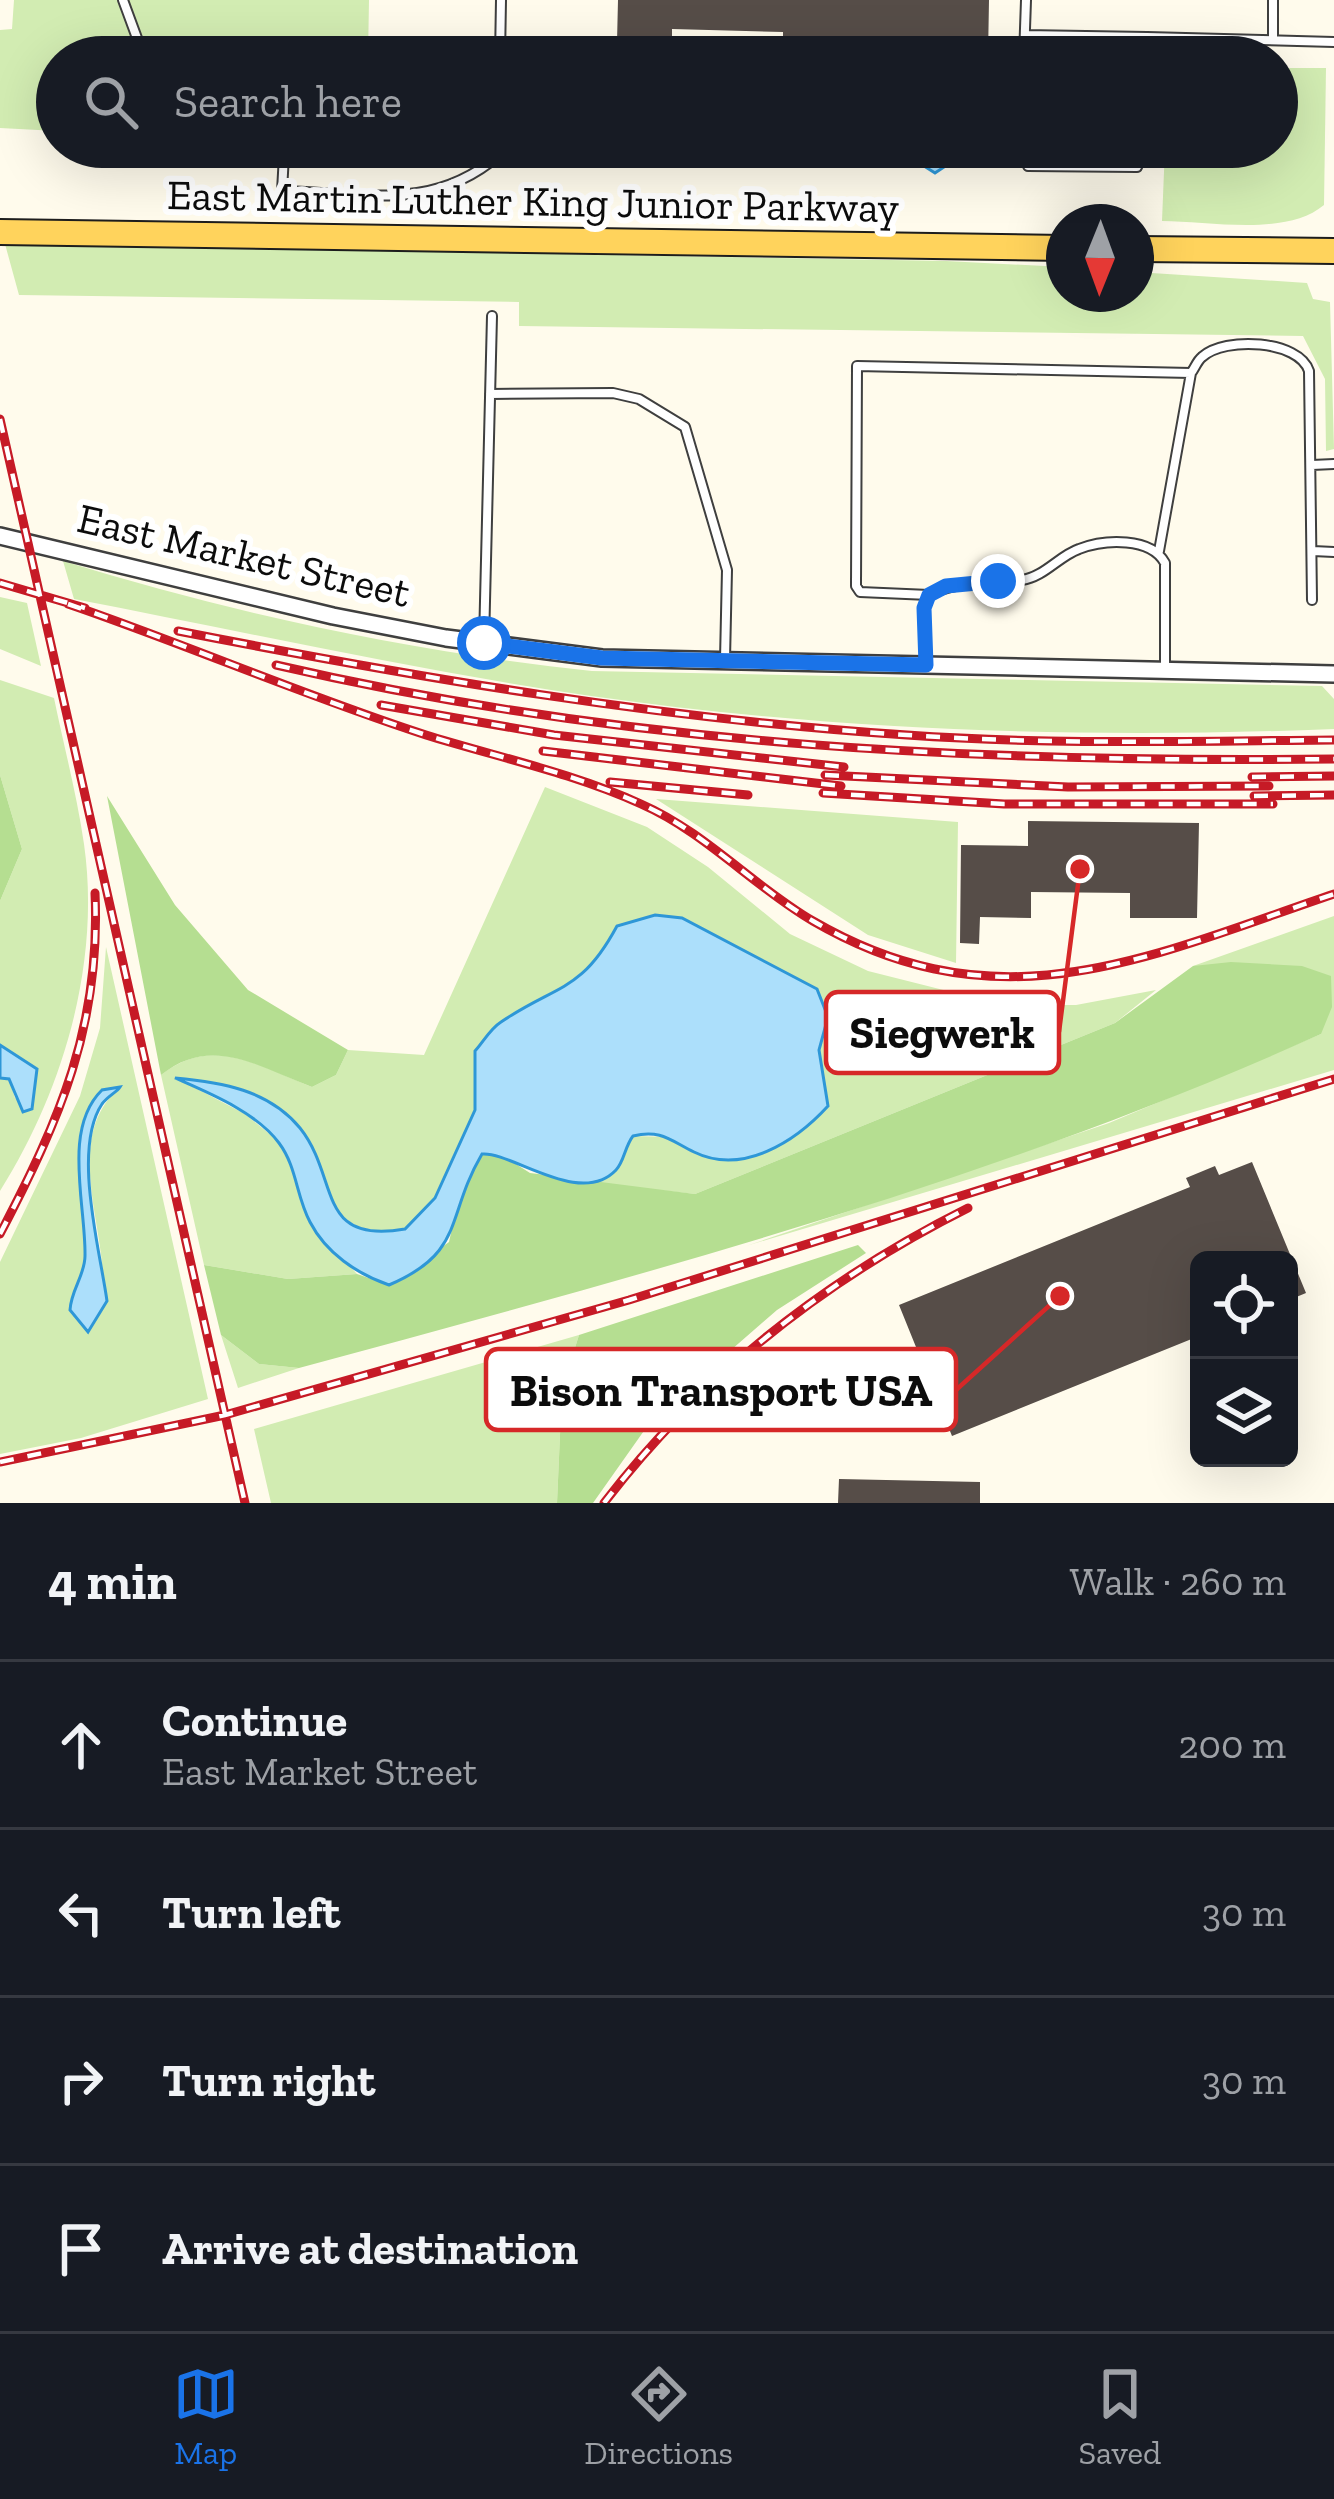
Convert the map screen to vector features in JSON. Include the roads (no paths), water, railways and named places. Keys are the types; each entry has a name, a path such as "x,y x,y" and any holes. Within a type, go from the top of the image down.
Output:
{"main road":[{"name":"East Martin Luther King Junior Parkway","path":"4,232 1046,248"},
{"path":"1154,249 1334,251"}],"street":[{"name":"East Market Street","path":"0,536 333,616 602,658 1334,674"}],"lane":[{"path":"123,0 136,36"},
{"path":"500,36 501,0"},
{"path":"1026,0 1025,35 1086,36"},
{"path":"1273,36 1274,0"},
{"path":"1298,41 1334,42"},
{"path":"283,168 282,191 437,194 469,181 484,168"},
{"path":"484,643 492,316"},
{"path":"1165,670 1165,563 1159,551 1191,374 1203,355 1226,347 1271,347 1305,360 1312,465 1312,600"},
{"path":"1159,551 1112,543 1078,549 1025,580 946,586 929,595 860,592 856,586 856,366 1191,374"},
{"path":"490,394 613,393 639,399 685,428 694,444 727,570 725,661"},
{"path":"1312,465 1334,464"},
{"path":"1313,551 1334,552"},
{"path":"926,665 924,608 929,595"}],"water":[{"path":"655,915 682,918 817,989 828,1017 819,1050 828,1106 784,1142 731,1160 694,1152 659,1135 633,1136 616,1170 601,1180 584,1183 482,1154 443,1246 414,1272 389,1285 354,1268 317,1233 285,1152 269,1132 231,1104 175,1078 227,1086 274,1105 300,1128 312,1147 343,1217 356,1227 376,1231 405,1229 435,1198 475,1110 475,1051 487,1035 579,976 617,926"},
{"path":"0,1045 37,1069 32,1109 23,1112 9,1079 0,1078"},
{"path":"120,1087 102,1104 89,1147 91,1200 107,1301 88,1332 70,1310 85,1256 79,1146 90,1106 102,1090"}],"railway":[{"path":"0,419 245,1503"},
{"path":"0,583 85,608"},
{"path":"68,604 381,720 615,793 686,829 813,921 882,954 948,971 1012,977 1075,972 1138,959 1334,894"},
{"path":"178,631 541,695 815,728 1014,740 1334,740"},
{"path":"276,665 539,714 802,744 1067,757 1334,759"},
{"path":"381,705 554,735 844,767"},
{"path":"543,751 841,786"},
{"path":"825,775 1068,787 1269,786"},
{"path":"1252,777 1334,776"},
{"path":"610,782 748,795"},
{"path":"823,793 1004,804 1273,804"},
{"path":"1254,796 1334,795"},
{"path":"0,1234 41,1151 72,1070 91,986 95,893"},
{"path":"0,1462 225,1415 629,1300 1334,1079"},
{"path":"604,1503 682,1414 769,1335 865,1266 968,1208"}],"place":[{"name":"Siegwerk","path":"1080,869"},
{"name":"Bison Transport USA","path":"1060,1296"}]}
